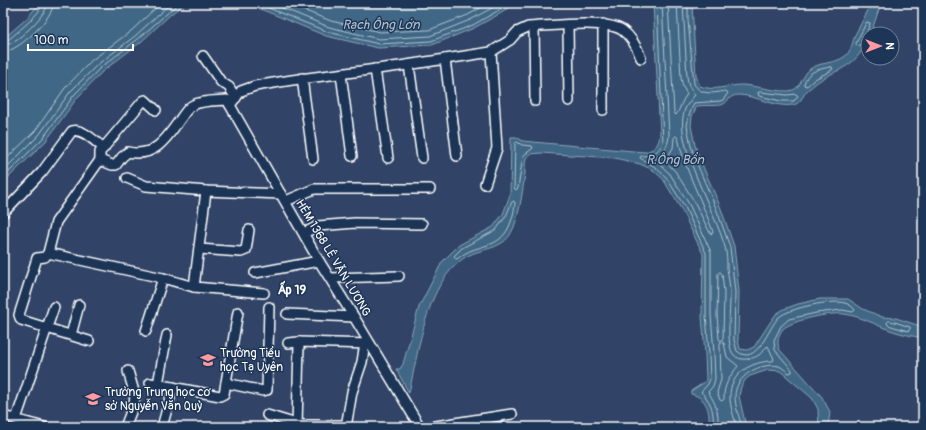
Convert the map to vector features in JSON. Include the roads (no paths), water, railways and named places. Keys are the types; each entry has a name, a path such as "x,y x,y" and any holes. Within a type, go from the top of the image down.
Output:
{"street":[{"path":"603,24 603,110"},
{"path":"100,160 116,165 128,152 138,154 145,153 164,142 184,113 192,105 202,102 228,101 241,90 255,86 302,78 410,65 491,52 510,40 517,32 528,27 603,24 612,26 622,30 637,46 641,58"},
{"path":"568,25 569,101"},
{"path":"534,27 535,101"},
{"path":"485,184 497,148 491,52"},
{"name":"HẺM 1368 LÊ VĂN LƯƠNG","path":"203,56 221,82 229,87 228,101 354,317 367,343 420,427"},
{"path":"445,59 457,156"},
{"path":"410,65 422,158"},
{"path":"375,69 388,158"},
{"path":"340,74 352,156"},
{"path":"302,78 313,159"},
{"path":"89,341 21,320 19,315 37,258 45,257 48,253 56,222 100,160 100,152 143,101 145,100 156,110"},
{"path":"3,213 42,172 72,131 83,132 104,148"},
{"path":"127,178 146,186 283,197 314,189 430,189"},
{"path":"194,287 206,191"},
{"path":"304,233 318,226 355,223 422,224"},
{"path":"199,249 241,252 246,250 249,230"},
{"path":"48,253 163,278 194,287 264,293"},
{"path":"255,273 320,261"},
{"path":"330,278 399,276"},
{"path":"146,331 163,278"},
{"path":"71,335 79,305"},
{"path":"16,419 54,307"},
{"path":"226,383 262,391 267,390 269,307"},
{"path":"167,335 154,384 220,396 224,394 238,312"},
{"path":"287,314 354,317"},
{"path":"297,426 299,342"},
{"path":"267,415 297,426 346,426 352,392 367,343 288,343"},
{"path":"125,427 134,404 135,395 128,371"},
{"path":"162,427 174,387"},
{"path":"429,427 512,414"},
{"path":"3,416 44,427"}],"water":[{"path":"40,3 185,3 141,42 103,71 77,98 46,141 3,183 3,39 26,19"},
{"name":"Rạch Ông Lớn","path":"246,3 516,3 474,28 432,45 378,48 326,36"},
{"name":"R.Ông Bổn","path":"653,3 692,3 696,76 700,86 705,88 715,88 742,85 788,91 793,90 798,86 810,69 818,65 836,61 847,55 856,33 872,3 881,3 873,26 860,26 860,53 854,61 815,84 797,103 793,105 780,105 753,97 735,95 726,103 721,105 697,106 692,116 691,126 695,145 701,162 720,206 734,246 739,291 738,340 740,349 747,350 754,347 776,314 784,309 820,299 848,299 863,309 882,317 896,318 923,327 923,338 906,335 844,314 822,315 795,323 781,331 778,339 779,349 822,397 830,412 828,427 819,427 818,409 812,398 780,371 768,370 750,376 745,380 741,387 739,396 746,427 709,427 707,406 697,396 691,394 691,391 705,382 706,379 702,316 703,254 681,209 663,179 653,170 640,164 615,158 541,153 531,154 526,158 520,205 516,222 510,235 495,247 476,252 464,258 454,266 446,276 434,297 425,321 409,393 396,369 400,369 403,364 419,307 442,262 459,245 493,227 503,214 510,195 511,137 516,137 523,141 644,152 651,150 656,146 659,141 660,134"}],"place":[{"name":"Trường Tiểu học Tạ Uyên","path":"208,360"},
{"name":"Trường Trung học cơ sở Nguyễn Văn Quỳ","path":"93,399"}],"district":[{"name":"Ấp 19","path":"292,290"}]}
